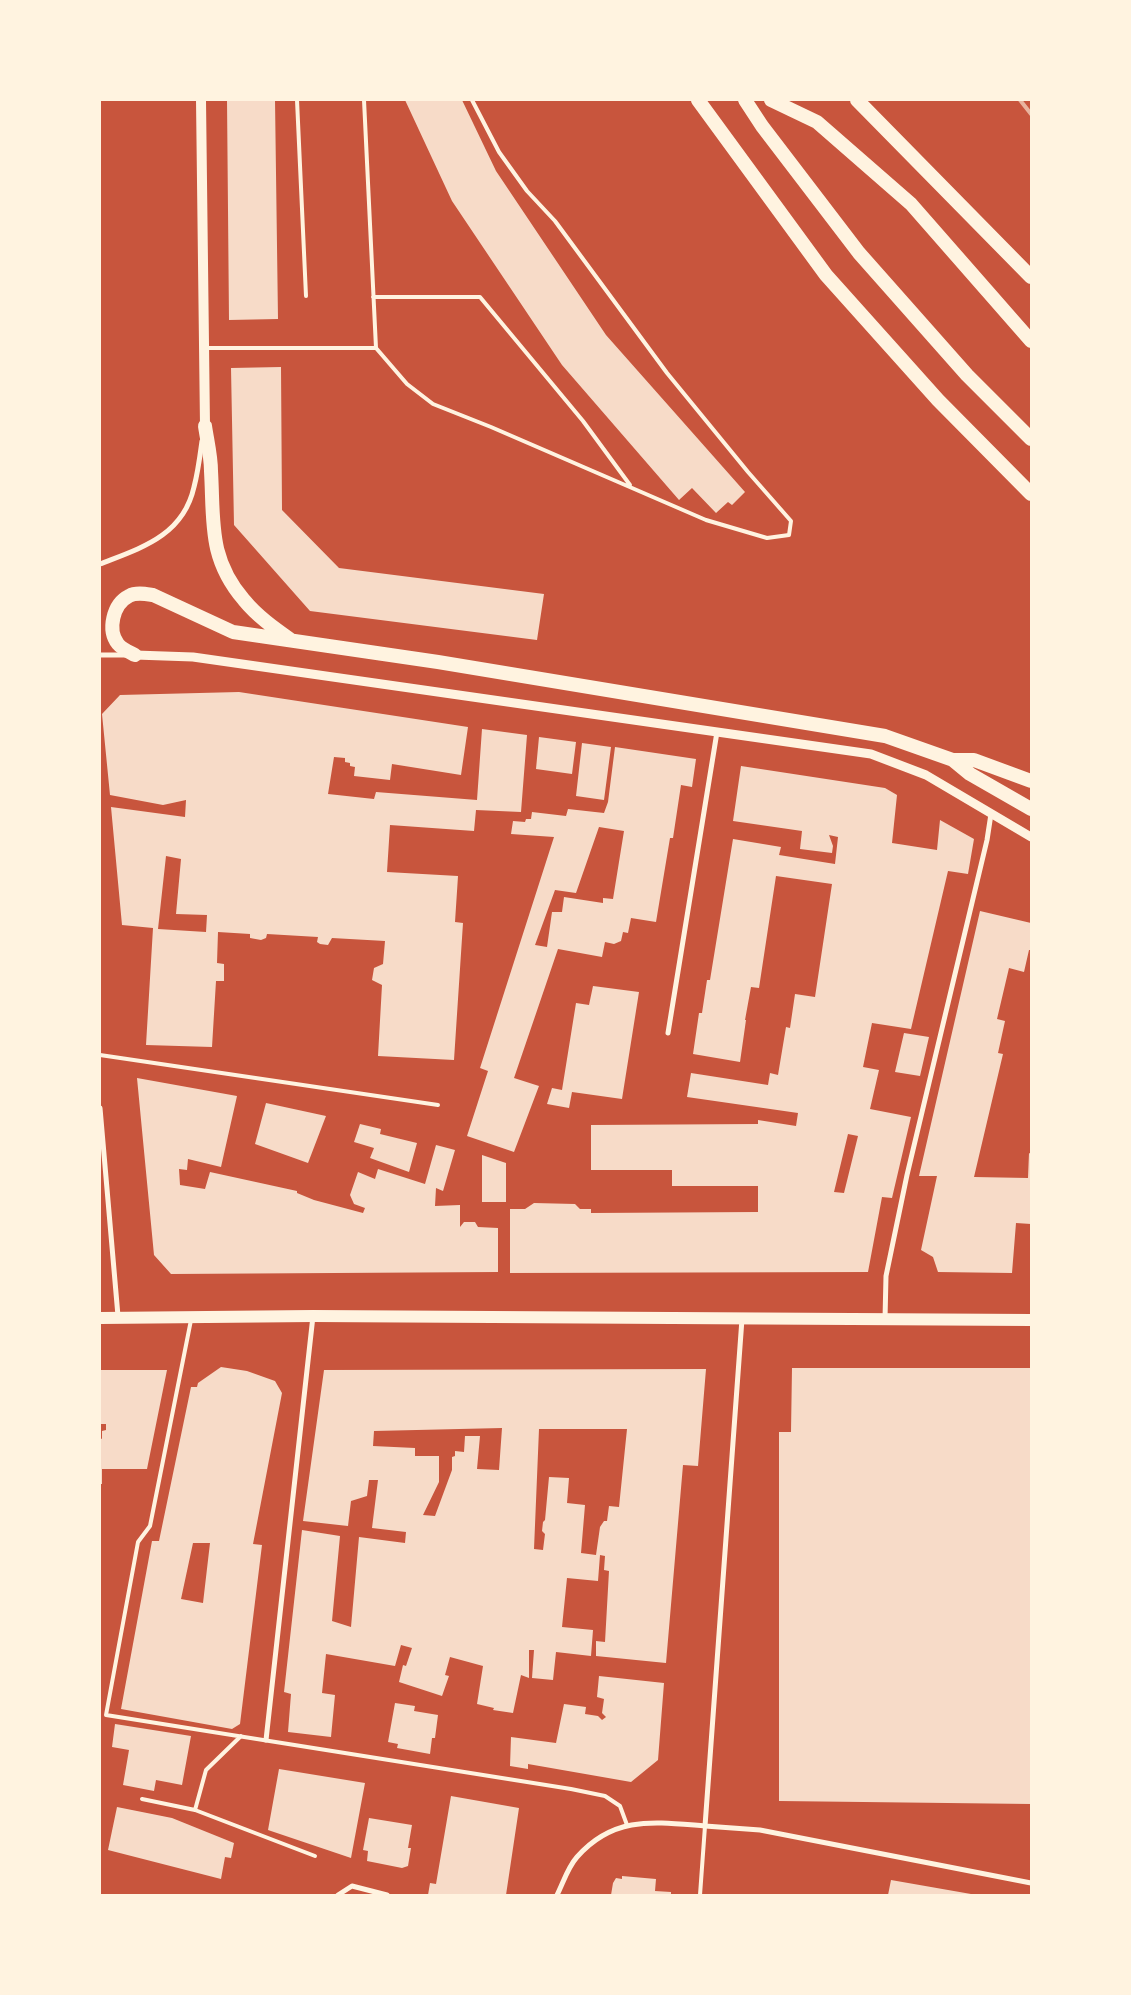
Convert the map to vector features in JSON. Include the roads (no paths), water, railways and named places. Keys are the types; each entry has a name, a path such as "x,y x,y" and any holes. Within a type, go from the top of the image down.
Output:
{"highway":[{"path":"698,100 826,275 938,400 1031,494"},
{"path":"746,100 762,126 859,253 967,375 1031,439"},
{"path":"772,100 818,122 910,204 1031,341"},
{"path":"857,100 1031,277"},
{"path":"204,426 212,470 214,534 221,562 230,581 244,600 258,615 293,642"},
{"path":"135,655 119,646 112,636 112,626 117,607 130,596 140,594 153,595 233,632 438,662 885,736 953,760 974,760 1031,781"},
{"path":"953,760 970,774 1031,809"}],"main road":[{"path":"201,100 204,426"},
{"path":"100,1318 313,1316 1031,1320"}],"street":[{"path":"100,564 159,539 180,518 194,489 204,426"},
{"path":"100,655 193,656 871,754 926,774 1031,837"},
{"path":"668,1034 717,731"},
{"path":"885,1319 886,1276 907,1175 987,840 991,814"},
{"path":"100,1108 119,1318"},
{"path":"266,1740 313,1316"},
{"path":"705,1826 742,1319"},
{"path":"557,1895 576,1858 596,1840 627,1825 653,1822 760,1830 1031,1883"},
{"path":"338,1895 352,1886 387,1895"}],"lane":[{"path":"298,100 306,296"},
{"path":"364,100 376,348 407,384 433,404 491,426 706,520 767,538 789,535 791,521 667,373 555,221 527,191 499,152 472,100"},
{"path":"373,296 480,297 583,421 632,487"},
{"path":"204,348 376,348"},
{"path":"100,1055 438,1105"},
{"path":"192,1317 150,1526 138,1542 106,1715 605,1796 620,1806 627,1825"},
{"path":"195,1810 206,1770 241,1736"},
{"path":"142,1799 195,1810 315,1856"},
{"path":"700,1895 705,1826"}],"railway":[{"path":"1020,100 1031,114"}]}
